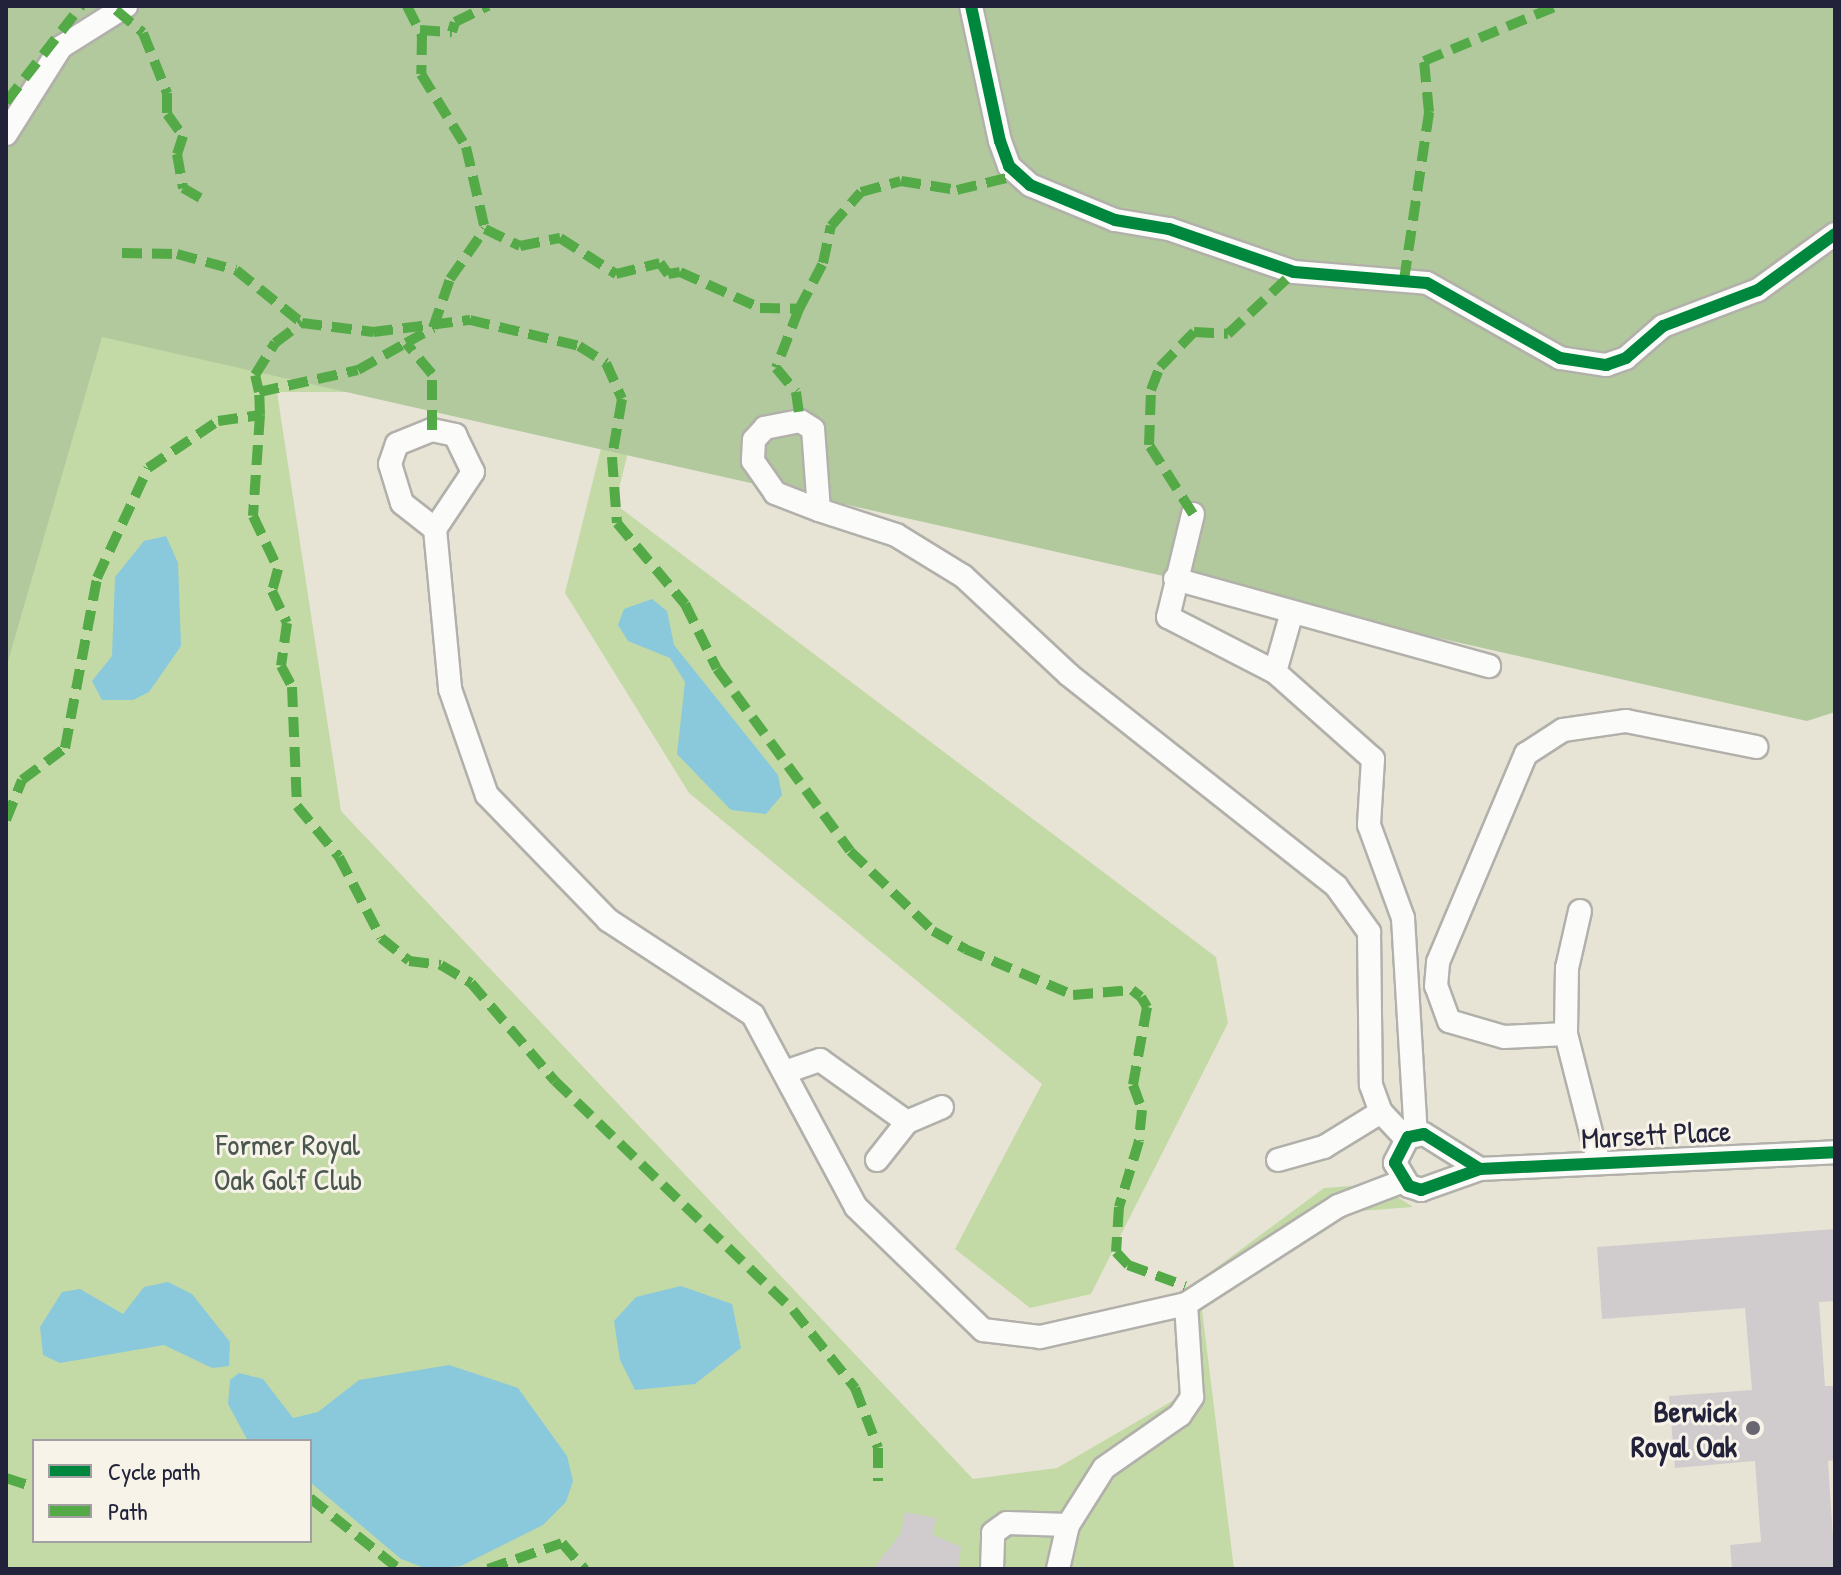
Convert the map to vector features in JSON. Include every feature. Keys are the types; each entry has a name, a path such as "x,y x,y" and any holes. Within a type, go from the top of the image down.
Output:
{"street":[{"path":"6,134 61,47 126,6"},
{"path":"971,6 1000,141 1009,166 1030,185 1115,220 1169,229 1294,272 1427,283 1560,358 1606,365 1626,358 1663,326 1758,290 1835,234"},
{"path":"435,529 402,503 390,464 397,444 432,430 455,435 473,472 435,529 450,689 487,795 608,920 753,1015 788,1071 856,1207 983,1330 1040,1337 1186,1304 1338,1206 1403,1181 1395,1163 1411,1138 1403,918 1369,825 1373,759 1275,672 1168,617 1193,514"},
{"path":"819,510 896,535 963,576 1069,675 1336,886 1369,932 1371,1085 1381,1112 1411,1138 1440,1138 1480,1169"},
{"path":"1175,579 1489,666"},
{"path":"1275,672 1292,612"},
{"path":"1566,1034 1504,1037 1449,1021 1436,986 1438,962 1526,754 1563,730 1626,721 1756,747"},
{"path":"1580,911 1567,968 1566,1034 1599,1163"},
{"path":"788,1071 820,1060 907,1122"},
{"path":"877,1160 907,1122 942,1107"},
{"path":"1278,1160 1324,1147 1381,1112"},
{"name":"Marsett Place","path":"1403,1181 1436,1188 1480,1169 1835,1152"},
{"path":"1058,1569 1068,1525 1119,1451 1180,1415 1192,1397 1186,1304"},
{"path":"992,1569 993,1533 1007,1523 1068,1525"}],"green space":[{"name":"Former Royal Oak Golf Club","path":"6,6 1835,6 653,353 615,504 1216,957 1228,1023 1091,1294 1030,1308 955,1249 1042,1084 689,793 565,593 620,372 438,392 277,392 341,811 973,1479 1057,1468 1186,1393 1174,1299 1324,1188 1377,1184 1413,1207 1333,1213 1202,1310 1234,1569 6,1569"},
{"path":"6,6 1835,6 1835,712 1807,721 102,337 6,668"}],"water":[{"path":"166,536 178,563 181,646 149,692 133,700 102,700 92,681 112,656 115,577 144,541"},
{"path":"652,599 667,611 674,645 778,775 782,795 766,814 731,810 677,754 685,682 670,658 628,641 618,625 624,609"},
{"path":"168,1282 192,1294 230,1342 229,1366 212,1368 164,1345 60,1363 43,1355 40,1327 62,1292 80,1289 123,1314 144,1287"},
{"path":"681,1286 732,1304 741,1348 695,1384 635,1390 620,1360 614,1321 636,1297"},
{"path":"449,1365 518,1388 567,1456 573,1481 566,1502 543,1525 461,1566 427,1569 401,1559 312,1484 312,1439 247,1439 228,1404 230,1380 239,1373 263,1379 293,1418 318,1412 359,1380"}],"building":[{"name":"Berwick Royal Oak","path":"1835,1229 1835,1301 1819,1302 1825,1386 1835,1386 1835,1460 1828,1461 1835,1569 1732,1569 1730,1545 1761,1542 1755,1461 1675,1468 1669,1396 1752,1390 1745,1308 1602,1319 1597,1247"},
{"path":"905,1512 936,1518 933,1535 961,1547 958,1569 873,1569 901,1533"}],"marked path":[{"path":"6,102 81,6"},
{"path":"407,6 422,35 421,74 466,147 485,229 520,246 560,238 616,274 660,263 668,274 680,272 760,308 799,309 823,263 831,226 861,192 901,181 957,190 1019,175"},
{"path":"420,30 452,32 455,22 488,6"},
{"path":"1404,280 1429,112 1424,61 1557,6"},
{"path":"116,10 143,33 167,93 167,114 183,136 177,154 183,188 200,198"},
{"path":"432,430 432,374 406,343 433,328 450,279 485,229"},
{"path":"122,253 177,254 236,270 302,323 373,332 470,320 579,346 606,363 622,399 612,457 617,523 685,604 717,669 850,851 933,931 965,949 1073,995 1132,990 1141,997 1147,1007 1133,1085 1142,1110 1139,1141 1119,1207 1116,1252 1128,1265 1185,1286"},
{"path":"1193,514 1149,445 1151,390 1160,367 1194,332 1228,334 1294,272"},
{"path":"799,309 776,368 796,392 800,421"},
{"path":"259,392 255,375 275,343 302,323"},
{"path":"6,820 22,780 65,748 97,578 148,468 218,421 260,415 259,392 358,370 406,343"},
{"path":"260,415 253,516 278,569 272,591 287,623 281,666 292,687 297,806 339,857 381,938 409,961 441,965 471,983 555,1081 793,1310 855,1388 878,1448 878,1481"},
{"path":"6,1478 32,1486"},
{"path":"312,1500 399,1569"},
{"path":"488,1569 562,1543 585,1569"}],"cycle path":[{"path":"971,6 1000,141 1009,166 1030,185 1115,220 1169,229 1294,272 1427,283 1560,358 1606,365 1626,358 1663,326 1758,290 1835,234"},
{"path":"1480,1169 1424,1134 1408,1137 1395,1163 1409,1186 1421,1190 1480,1169 1835,1152"}],"place":[{"name":"Berwick Royal Oak","path":"1753,1428"}]}
